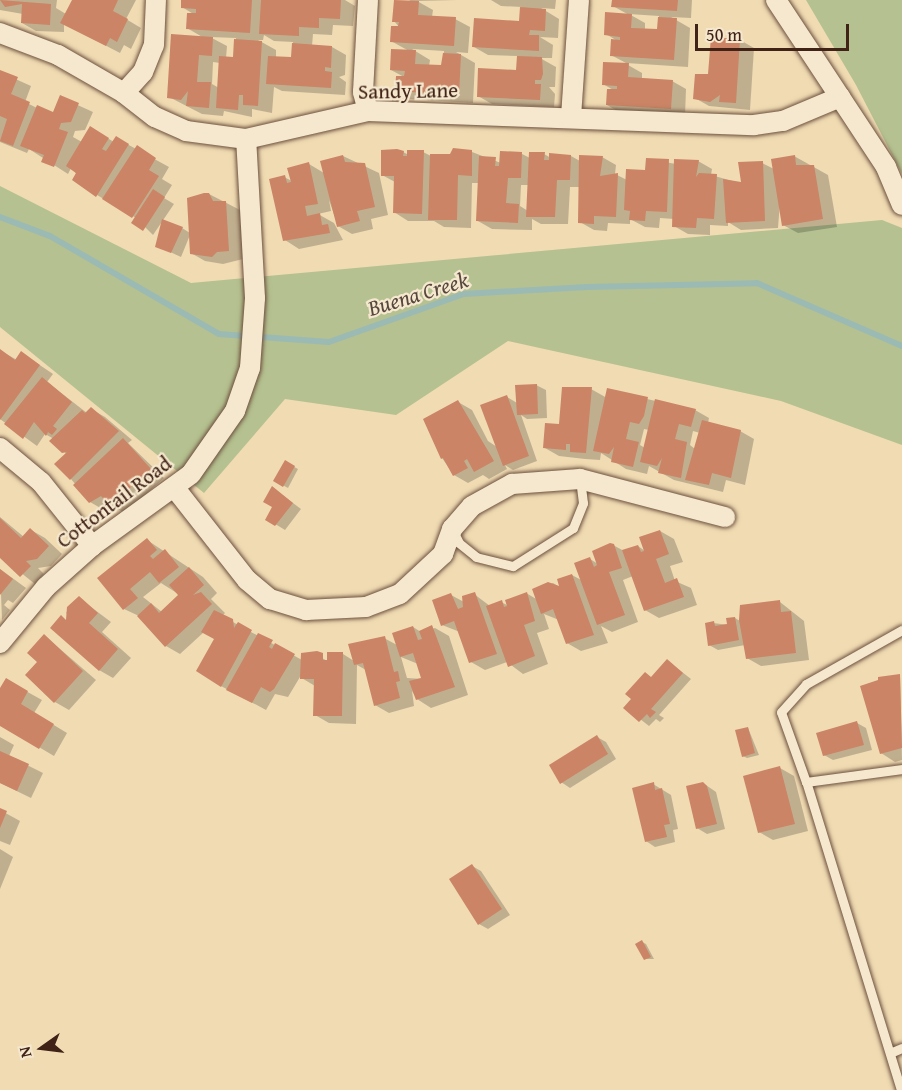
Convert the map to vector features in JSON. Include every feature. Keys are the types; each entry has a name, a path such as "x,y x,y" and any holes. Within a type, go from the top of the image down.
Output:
{"street":[{"path":"124,93 143,72 154,45 156,0"},
{"path":"368,0 363,92 368,111"},
{"path":"571,117 579,0"},
{"path":"776,0 886,167 902,205"},
{"name":"Sandy Lane","path":"0,33 58,55 124,93 155,117 186,131 246,139 368,111 754,125 783,121 840,97"},
{"name":"Cottontail Road","path":"0,643 46,587 92,546 191,474 234,411 250,368 255,298 246,139"},
{"path":"0,448 41,482 92,546"},
{"path":"174,487 247,580 270,599 306,610 366,607 400,594 443,554 452,529 472,506 512,484 580,478 725,517"}],"lane":[{"path":"452,529 459,543 476,557 513,566 573,528 583,503 580,478"},
{"path":"901,1090 806,782 780,712 806,684 902,630"},
{"path":"806,782 902,769"},
{"path":"890,1053 902,1048"}],"green space":[{"path":"806,0 902,0 902,174 856,85"},
{"path":"0,186 191,283 882,220 902,228 902,445 781,401 508,341 396,415 285,399 204,493 0,327"}],"building":[{"path":"0,0 51,4 50,25 21,23 22,4 5,7"},
{"path":"72,0 118,0 113,11 128,19 117,42 110,38 106,46 60,23"},
{"path":"181,0 252,0 250,33 186,29 187,13 196,13 196,9 181,8"},
{"path":"261,0 341,0 340,19 319,18 319,28 299,27 299,36 259,34"},
{"path":"394,0 419,1 418,15 456,17 454,46 390,42 391,26 398,26 399,22 392,22"},
{"path":"612,0 678,0 677,11 611,7"},
{"path":"520,7 546,9 545,31 530,30 529,35 539,35 539,51 472,47 474,18 519,21"},
{"path":"605,12 632,14 631,28 657,29 658,17 677,18 674,60 610,56 611,39 620,40 620,37 604,35"},
{"path":"171,34 213,37 212,56 199,55 197,82 211,82 209,108 186,106 188,91 181,100 167,98"},
{"path":"711,37 740,39 736,103 719,102 720,95 710,102 693,99 695,74 708,74"},
{"path":"234,39 262,41 258,106 243,105 243,95 239,95 238,110 216,108 219,56 233,57"},
{"path":"292,43 332,46 331,68 325,67 325,71 332,72 331,88 266,84 268,56 291,57"},
{"path":"391,49 416,50 415,64 441,65 443,53 461,54 459,95 395,91 396,76 404,76 405,71 390,70"},
{"path":"517,56 542,57 543,74 541,80 535,80 535,84 541,84 540,100 477,97 478,68 516,70"},
{"path":"603,62 629,63 628,77 673,80 671,109 606,105 607,89 617,89 617,86 602,85"},
{"path":"0,70 18,77 11,94 30,102 13,146 0,141 7,119 0,116"},
{"path":"60,95 79,103 71,122 61,123 59,129 68,132 54,167 41,162 44,155 20,146 37,105 53,112"},
{"path":"90,126 109,138 102,149 106,151 116,136 129,144 96,197 72,180 76,173 66,166"},
{"path":"137,145 156,158 149,170 159,176 132,218 102,199"},
{"path":"453,148 472,150 472,176 458,175 457,220 428,220 430,154 450,154"},
{"path":"381,150 404,151 403,156 407,156 407,150 424,150 422,214 393,213 394,176 381,176"},
{"path":"500,151 522,152 521,178 508,178 506,203 519,204 518,223 476,221 479,156 496,157 495,166 499,166"},
{"path":"529,152 545,152 544,160 549,160 549,153 571,155 570,180 557,180 555,217 526,217"},
{"path":"343,155 345,162 365,163 375,207 357,211 360,221 337,227 320,161"},
{"path":"579,155 603,156 600,176 618,173 616,217 594,216 594,224 578,223"},
{"path":"795,155 796,165 814,165 823,219 782,226 771,159"},
{"path":"646,158 669,159 667,212 646,211 645,221 629,220 630,211 624,210 626,169 645,170"},
{"path":"674,159 699,160 696,177 699,173 717,174 714,219 697,218 696,228 672,227"},
{"path":"763,161 765,221 726,223 723,179 741,182 738,162"},
{"path":"309,162 318,204 305,206 307,216 320,213 322,225 328,224 330,233 283,241 269,179 285,175 287,183 291,182 287,168"},
{"path":"153,189 165,197 143,231 131,223"},
{"path":"209,193 213,201 226,201 229,251 217,252 212,257 190,254 187,198"},
{"path":"162,219 183,227 171,253 155,247"},
{"path":"0,349 15,360 21,351 40,365 0,420"},
{"path":"42,377 72,402 53,426 57,429 52,435 48,432 46,436 34,422 23,439 4,424"},
{"path":"537,384 538,414 517,415 515,385"},
{"path":"562,387 592,387 586,453 570,452 570,444 566,444 566,450 543,448 545,423 559,424"},
{"path":"607,388 648,397 644,416 639,424 630,422 626,439 639,442 633,467 611,462 614,447 609,454 593,451"},
{"path":"507,395 529,456 503,466 480,405"},
{"path":"655,399 696,409 691,427 679,424 675,439 687,442 681,478 658,473 662,458 657,466 640,462"},
{"path":"458,400 494,461 474,472 467,459 464,461 468,468 453,476 443,458 441,459 423,419"},
{"path":"91,407 119,431 70,480 54,464 67,452 62,453 49,441 82,410 85,413"},
{"path":"702,420 741,430 731,478 712,473 709,485 685,480"},
{"path":"123,438 151,469 110,506 101,496 89,503 73,485"},
{"path":"285,460 295,466 283,487 273,481"},
{"path":"272,486 293,503 275,526 265,520 272,507 263,502"},
{"path":"0,518 21,538 30,528 49,546 37,559 26,561 31,566 20,577 0,558"},
{"path":"660,530 669,554 656,559 665,583 677,578 684,597 644,611 622,550 638,545 641,552 644,551 639,537"},
{"path":"147,538 157,550 150,556 153,559 165,549 179,567 159,583 150,572 130,589 138,598 123,610 97,578"},
{"path":"610,543 614,544 622,568 609,572 625,615 597,625 574,563 590,557 594,567 597,565 592,551"},
{"path":"189,567 204,585 193,595 201,592 212,604 165,647 137,616 151,603 159,613 178,595 169,585"},
{"path":"0,569 13,579 0,595"},
{"path":"572,574 594,635 566,644 553,609 541,614 532,589 548,582 559,586 557,579"},
{"path":"475,592 497,654 469,663 454,621 441,626 432,600 451,593 458,609 463,607 462,596"},
{"path":"527,592 535,621 524,625 535,656 508,667 486,606 502,600 504,607 507,606 505,600"},
{"path":"79,596 98,613 89,623 118,649 99,671 50,628 61,615 66,620 67,607"},
{"path":"780,600 781,612 791,611 796,653 746,659 739,620 740,605"},
{"path":"214,610 233,619 234,628 238,622 252,630 221,687 196,671 214,639 201,632"},
{"path":"735,617 739,640 708,646 705,623 714,621 715,626 727,624 726,618"},
{"path":"432,625 455,687 416,700 409,681 421,678 413,653 400,657 392,633 413,626 418,640 422,639 419,631"},
{"path":"258,633 273,640 269,647 272,649 275,643 295,654 274,689 270,692 261,687 252,703 226,690"},
{"path":"44,634 83,671 54,703 25,675 37,662 27,653"},
{"path":"385,636 394,672 398,671 400,681 396,682 400,698 374,706 363,663 354,665 348,644"},
{"path":"317,651 323,653 323,660 327,660 327,652 343,652 342,716 313,716 314,679 300,679 301,653"},
{"path":"667,659 683,673 651,709 656,712 650,718 647,714 639,722 623,708 631,699 625,694 645,672 651,677"},
{"path":"900,674 902,748 880,754 860,686 878,680 878,677"},
{"path":"6,678 28,691 21,704 54,724 39,749 0,726 0,688"},
{"path":"857,721 864,745 823,756 816,733"},
{"path":"748,727 755,753 742,757 735,730"},
{"path":"597,735 608,754 560,784 549,765"},
{"path":"0,751 29,764 17,791 0,783"},
{"path":"780,766 795,824 758,833 743,776"},
{"path":"654,782 655,790 662,788 670,824 664,825 667,837 645,842 632,788"},
{"path":"703,782 707,786 717,824 696,829 686,786"},
{"path":"0,808 7,811 0,828"},
{"path":"472,864 502,909 478,925 449,879"},
{"path":"642,940 651,957 644,960 635,944"}],"waterway":[{"name":"Buena Creek","path":"0,217 50,236 219,334 329,342 464,294 587,287 757,283 902,346"}]}
